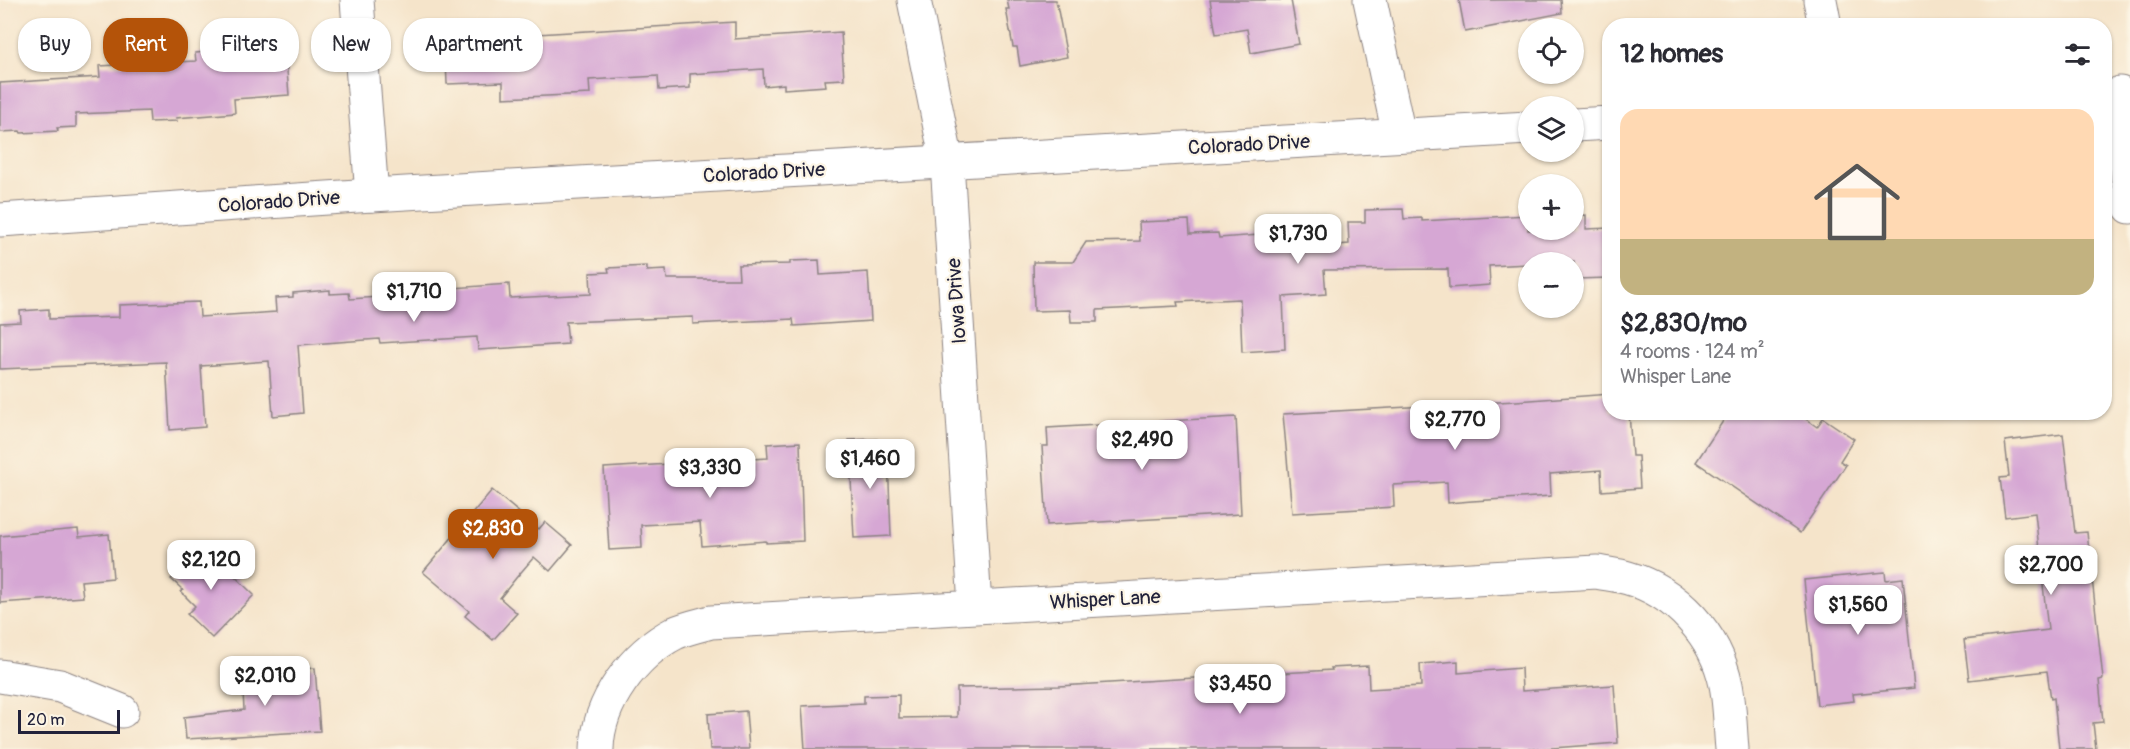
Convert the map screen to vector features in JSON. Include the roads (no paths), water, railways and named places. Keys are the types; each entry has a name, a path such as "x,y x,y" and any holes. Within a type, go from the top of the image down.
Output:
{"street":[{"path":"357,0 372,195"},
{"name":"Iowa Drive","path":"914,0 947,162 975,606"},
{"path":"1370,0 1399,135"},
{"path":"1820,0 1823,18"},
{"path":"2118,93 2130,207"},
{"path":"1584,124 1602,123"},
{"name":"Colorado Drive","path":"0,220 372,195 1518,129"},
{"name":"Whisper Lane","path":"597,749 607,706 624,676 646,653 676,633 711,622 1597,572 1629,578 1658,590 1675,602 1699,626 1716,654 1726,685 1732,749"},
{"path":"0,676 60,686 122,711"}]}
